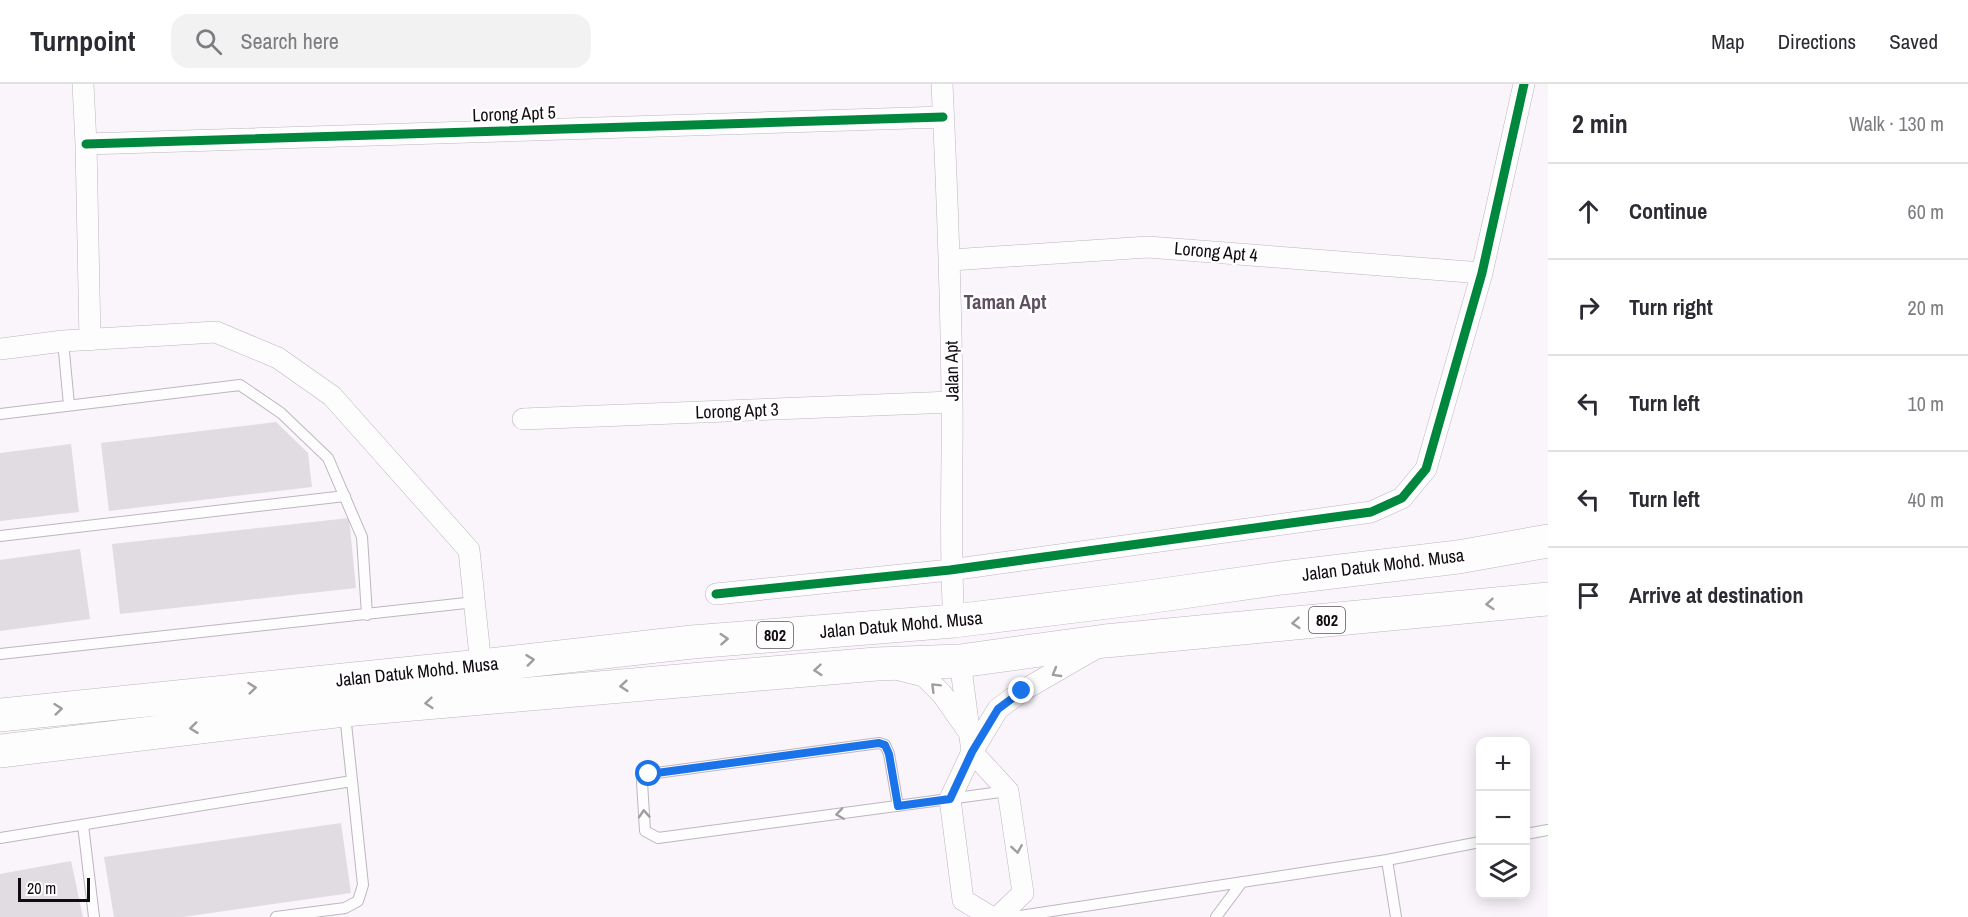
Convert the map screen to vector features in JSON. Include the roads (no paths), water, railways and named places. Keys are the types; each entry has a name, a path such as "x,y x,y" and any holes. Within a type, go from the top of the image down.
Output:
{"highway":[{"name":"Jalan Datuk Mohd. Musa","path":"0,715 692,642 954,621 1458,557 1548,541"},
{"name":"Jalan Datuk Mohd. Musa","path":"0,751 344,710 876,664 960,661 1105,641 1548,598"}],"street":[{"path":"83,84 90,340"},
{"name":"Jalan Apt","path":"942,84 951,260 950,570 954,621"},
{"path":"716,594 950,570 1371,512 1402,498 1426,469 1482,273 1524,84"},
{"name":"Lorong Apt 5","path":"86,144 943,117"},
{"name":"Lorong Apt 4","path":"951,260 1148,247 1482,273"},
{"path":"0,349 63,341 216,332 278,358 332,396 469,550 481,666"},
{"name":"Lorong Apt 3","path":"523,419 952,402"},
{"path":"991,917 963,900 950,799 971,743 998,709 1022,691 1096,649 1105,641"},
{"path":"960,661 971,743"},
{"path":"876,664 924,676 942,694 971,743 1008,791 1023,893 998,917"}],"lane":[{"path":"63,341 69,405"},
{"path":"0,414 240,384 280,413 328,458 362,537 367,615"},
{"path":"0,536 345,496"},
{"path":"0,654 475,602"},
{"path":"276,917 345,908 358,901 363,885 344,710"},
{"path":"898,806 889,754 885,745 879,743 649,774 642,782 645,831 658,838 898,806 1008,791"},
{"path":"0,838 352,781"},
{"path":"82,825 93,917"},
{"path":"1530,833 1548,830"},
{"path":"1013,917 1387,860 1476,843"},
{"path":"1387,860 1396,917"},
{"path":"1216,917 1242,882"}],"district":[{"name":"Taman Apt","path":"1005,302"}]}
